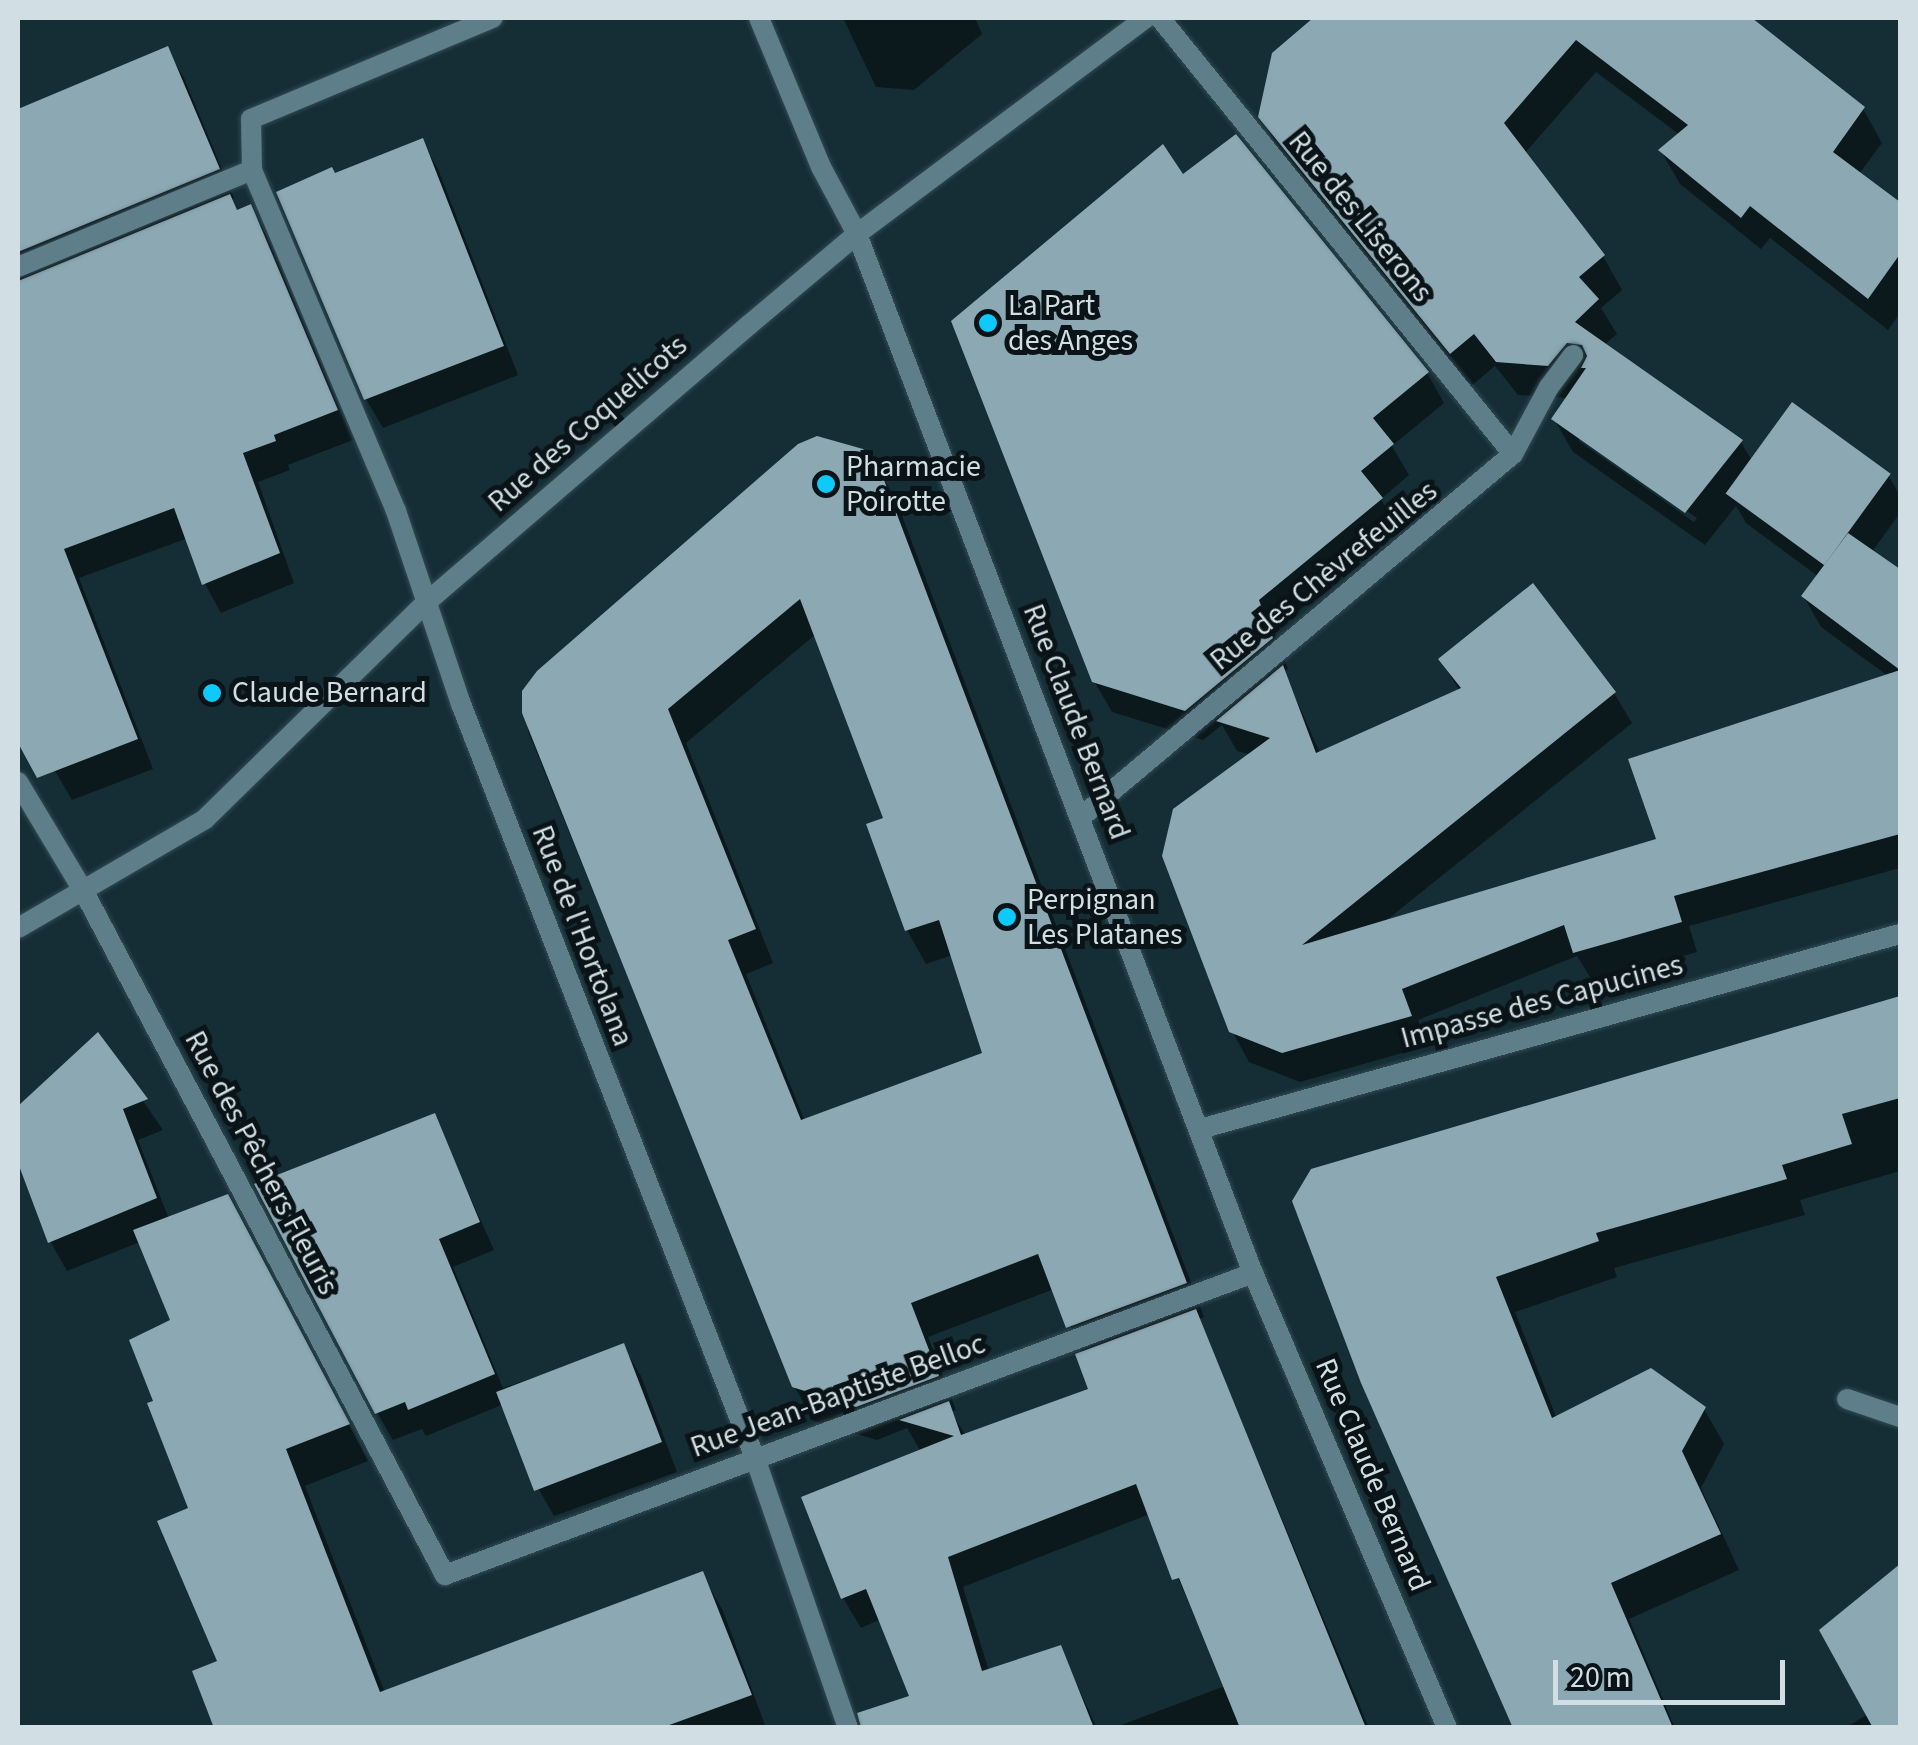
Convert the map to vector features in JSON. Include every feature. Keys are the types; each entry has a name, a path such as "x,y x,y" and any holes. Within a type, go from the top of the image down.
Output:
{"street":[{"path":"18,267 252,170 251,120 492,18"},
{"name":"Rue Claude Bernard","path":"759,18 820,167 857,234 1253,1274 1447,1728"},
{"name":"Rue des Coquelicots","path":"18,928 205,819 428,601 857,234 1146,18"},
{"name":"Rue des Liserons","path":"1160,18 1513,454"},
{"name":"Rue de l'Hortolana","path":"252,170 396,511 450,673 517,853 755,1458 848,1728"},
{"name":"Rue des Chèvrefeuilles","path":"1081,816 1513,454 1549,388 1574,355"},
{"name":"Rue des Pêchers Fleuris","path":"18,782 83,890 445,1575"},
{"name":"Rue des Coquelicots","path":"18,910 83,890"},
{"name":"Impasse des Capucines","path":"1200,1128 1900,934"},
{"name":"Rue Jean-Baptiste Belloc","path":"445,1575 1253,1274"},
{"path":"1848,1399 1900,1416"}],"building":[{"path":"1313,18 1752,18 1865,107 1833,152 1900,202 1900,254 1868,299 1750,206 1741,218 1658,150 1688,125 1576,40 1504,123 1605,255 1579,277 1599,299 1575,322 1743,440 1685,513 1551,419 1586,368 1581,368 1587,356 1582,345 1567,343 1548,366 1496,362 1474,334 1450,354 1258,117 1272,53"},
{"path":"168,46 220,169 18,252 18,109"},
{"path":"1236,134 1429,372 1373,418 1394,444 1361,471 1383,498 1259,600 1273,638 1185,711 1092,682 951,321 1163,144 1183,174"},
{"path":"423,138 504,346 364,400 276,192 332,167 335,173"},
{"path":"230,194 237,210 251,204 338,410 274,435 276,441 243,453 280,553 202,585 174,508 64,549 138,739 37,778 18,743 18,281"},
{"path":"1792,402 1891,474 1824,565 1726,493"},
{"path":"817,436 863,449 878,464 1187,1283 1066,1328 1038,1254 911,1303 939,1376 856,1407 792,1387 522,713 522,691 537,671 798,444","holes":["800,599 883,818 866,824 905,931 939,920 982,1053 801,1120 728,940 756,929 668,709"]},
{"path":"1848,533 1900,569 1900,670 1801,596"},
{"path":"1533,583 1616,692 1302,945 1656,839 1628,759 1900,670 1900,834 1674,896 1682,922 1573,953 1564,925 1402,989 1412,1016 1282,1053 1229,1032 1162,856 1173,809 1270,738 1216,721 1283,665 1316,753 1461,688 1438,659"},
{"path":"1900,996 1900,1098 1842,1114 1852,1144 1782,1165 1787,1179 1596,1233 1599,1241 1496,1277 1552,1418 1651,1368 1706,1407 1682,1451 1721,1534 1611,1583 1673,1728 1513,1728 1361,1383 1292,1201 1311,1169"},
{"path":"98,1032 148,1099 123,1109 157,1198 48,1243 18,1163 18,1106"},
{"path":"435,1113 480,1222 439,1239 495,1374 408,1410 405,1402 375,1414 254,1184"},
{"path":"228,1194 350,1424 286,1449 380,1692 703,1571 752,1695 661,1728 214,1728 192,1671 217,1661 157,1521 188,1508 147,1403 153,1401 129,1340 170,1320 133,1230"},
{"path":"1196,1309 1366,1728 1240,1728 1179,1578 1172,1580 1136,1484 948,1557 982,1671 1061,1645 1094,1728 861,1728 857,1713 909,1696 866,1589 841,1599 801,1497 954,1436 899,1420 949,1401 961,1435 1088,1389 1075,1354"},
{"path":"624,1343 662,1442 534,1491 496,1392"},
{"path":"1900,1564 1900,1728 1873,1728 1819,1630"}],"place":[{"name":"La Part des Anges","path":"988,323"},
{"name":"Pharmacie Poirotte","path":"826,484"},
{"name":"Claude Bernard","path":"212,693"},
{"name":"Perpignan Les Platanes","path":"1007,917"}]}
